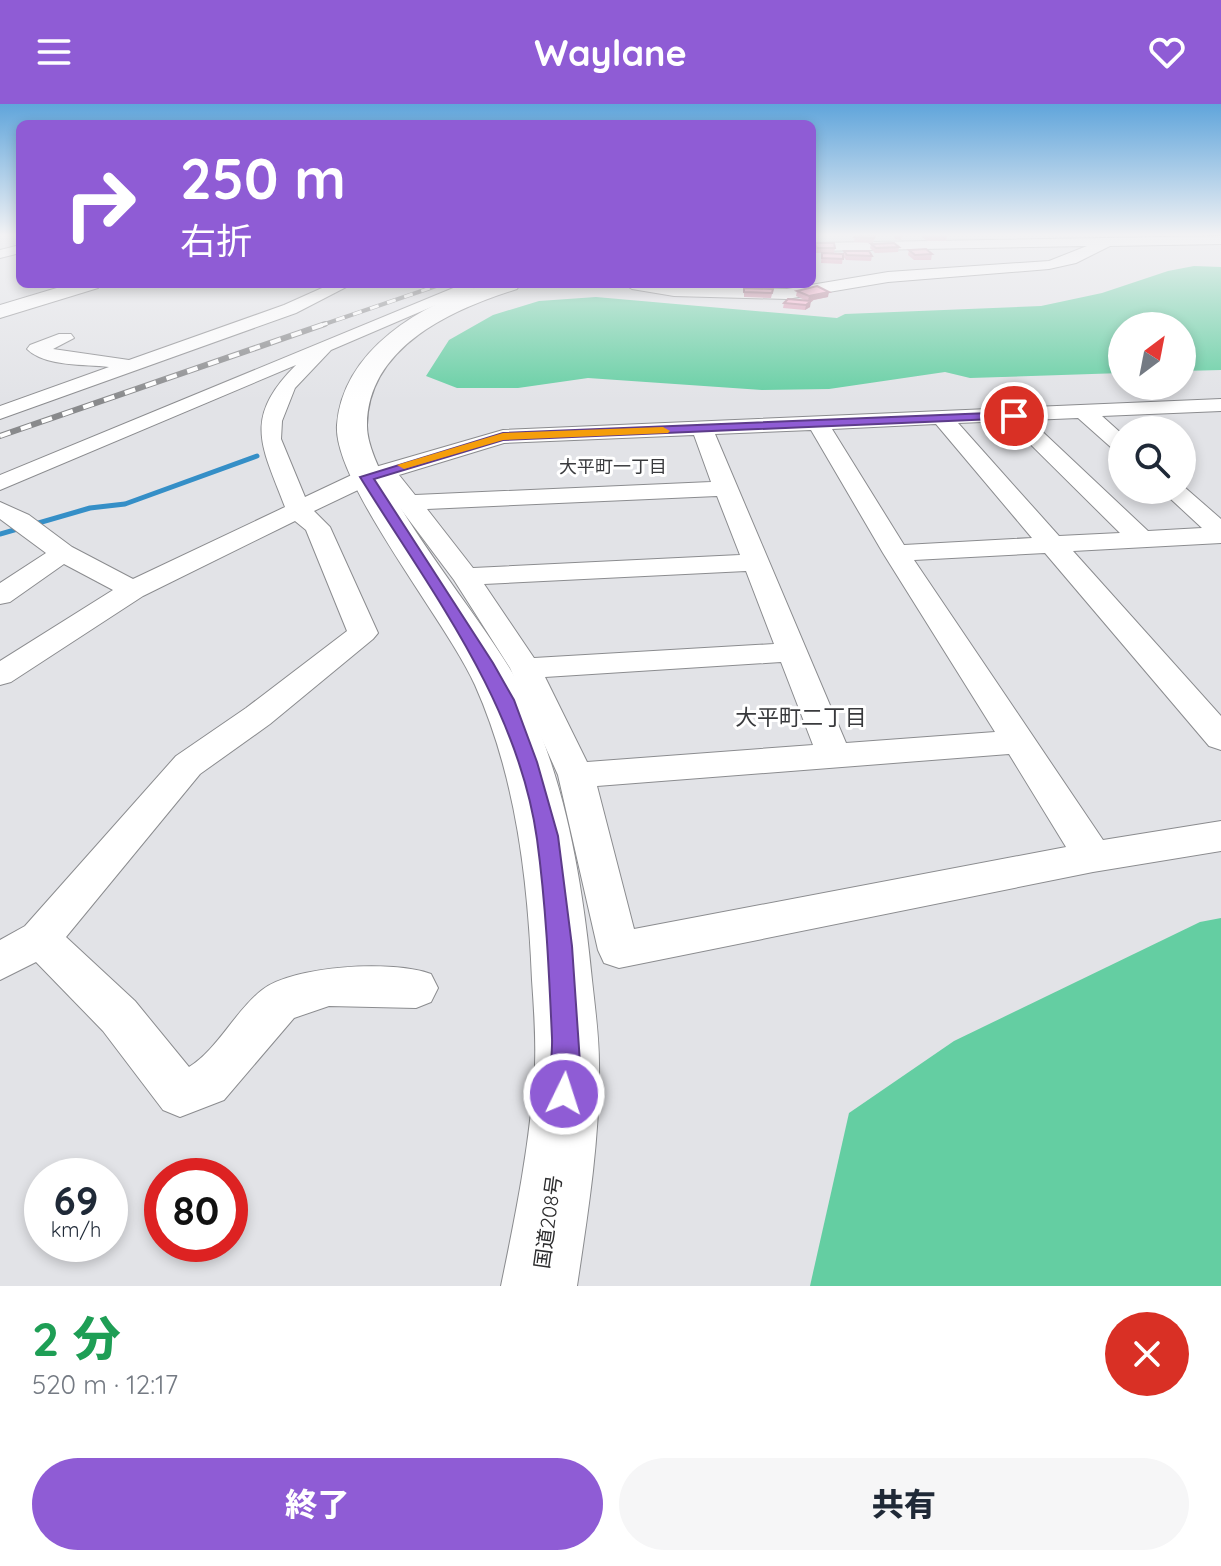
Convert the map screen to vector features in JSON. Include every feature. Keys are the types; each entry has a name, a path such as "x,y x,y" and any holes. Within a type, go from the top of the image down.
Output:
{"highway":[{"name":"国道208号","path":"495,290 434,316 400,338 376,361 358,391 352,427 375,474 504,700 527,762 547,836 560,946 567,1063 551,1217 539,1286"}],"main road":[{"path":"0,312 71,290"}],"street":[{"path":"0,413 290,309 331,290"},
{"path":"0,483 462,290"},
{"path":"669,290 787,294 810,290"},
{"path":"65,338 36,349 48,354 112,361 130,367"},
{"path":"0,961 40,939 188,765 258,716 363,633 317,527 299,511 270,439 271,421 286,386 327,344"},
{"path":"0,675 133,590 375,474 503,437 1221,405"},
{"path":"1084,412 1108,433"},
{"path":"1014,416 1142,540"},
{"path":"943,419 1221,738"},
{"path":"819,425 896,553 1093,857"},
{"path":"702,429 834,756"},
{"path":"375,474 409,503 466,577 525,668 576,775 619,950 1093,857 1221,836"},
{"path":"409,503 726,488"},
{"path":"1189,504 1221,533"},
{"path":"0,509 63,553 133,590"},
{"path":"0,539 34,531"},
{"path":"896,553 1052,546 1221,533"},
{"path":"0,596 63,553"},
{"path":"466,577 757,562"},
{"path":"525,668 792,652"},
{"path":"576,775 1017,742"},
{"path":"40,939 119,1016 180,1093 207,1084 279,1003 329,986 416,988"}],"green space":[{"path":"1111,290 1221,290 1221,370 1196,371 1196,312 1108,312 1108,373 970,378 945,372 829,389 762,390 588,378 518,388 457,388 426,376 449,340 493,315 539,301 596,297 837,318 845,314 1041,306"},
{"path":"1221,918 1221,1286 810,1286 849,1113 954,1041 1200,922"}],"building":[{"path":"744,290 773,290 772,293"},
{"path":"825,290 829,292 809,296 797,291"},
{"path":"788,299 811,301 806,305 784,303"}],"waterway":[{"path":"0,534 90,508 125,504 257,456"}],"railway":[{"path":"319,326 424,290"},
{"path":"0,436 325,324"}],"slow traffic":[{"path":"404,465 503,437 663,431"}],"district":[{"name":"大平町一丁目","path":"613,467"},
{"name":"大平町二丁目","path":"801,717"}],"route":[{"path":"564,1094 567,1063 560,946 547,836 527,762 504,700 485,663 366,477 503,437 1014,416"}]}
